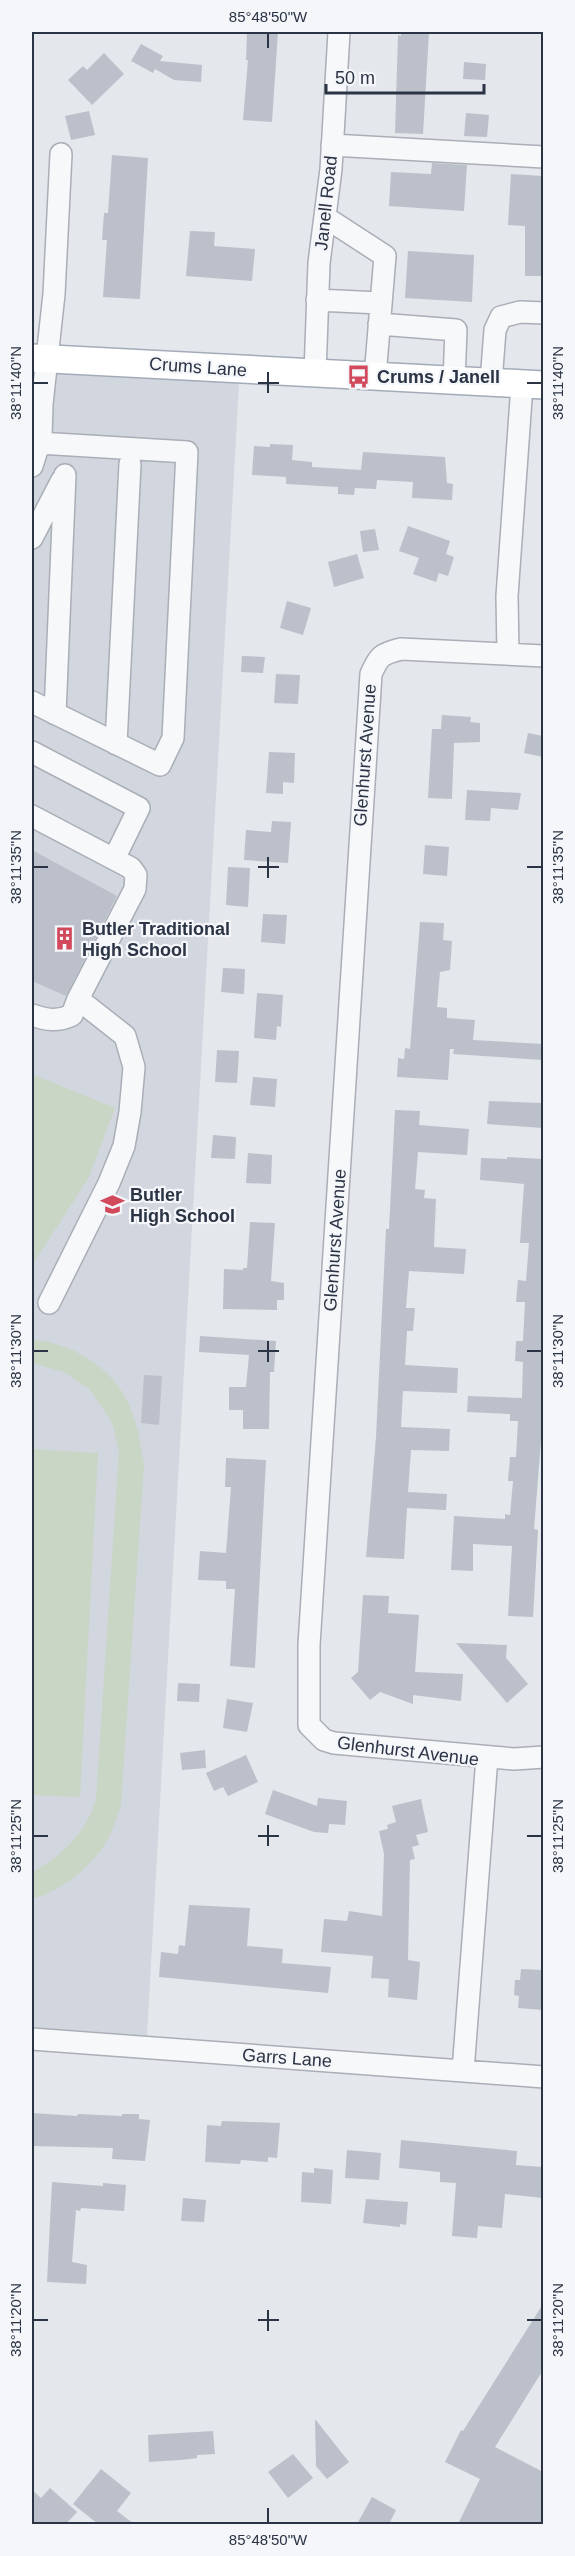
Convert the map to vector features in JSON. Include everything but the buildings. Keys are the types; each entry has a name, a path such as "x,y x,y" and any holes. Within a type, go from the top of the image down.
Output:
{"main road":[{"name":"Crums Lane","path":"40,359 533,385"}],"street":[{"name":"Janell Road","path":"315,374 317,300 332,146 339,32"},
{"path":"332,146 543,157"},
{"path":"32,466 39,443 40,359 61,154"},
{"path":"325,217 385,256 375,377"},
{"path":"317,300 456,330 454,381"},
{"path":"491,382 495,330 501,317 520,312 543,313"},
{"path":"508,654 507,596 533,385"},
{"path":"32,702 160,765 173,738 187,452 39,443"},
{"path":"116,744 130,464"},
{"path":"32,538 65,475 55,714"},
{"name":"Glenhurst Avenue","path":"463,2071 487,1756 334,1743 324,1740 309,1725 309,1645 371,674 378,658 385,652 401,649 543,656"},
{"path":"32,752 139,808 114,859"},
{"path":"32,816 131,868 136,875 135,889 72,1015 63,1020 45,1020 32,1015"},
{"path":"49,1303 109,1183 124,1146 130,1112 134,1067 124,1036 78,999"},
{"path":"487,1756 514,1759 543,1757"},
{"name":"Garrs Lane","path":"32,2039 543,2077"}],"shaded area":[{"name":"Butler High School","path":"32,373 239,383 147,2036 32,2027"}],"green space":[{"path":"32,1074 115,1108 88,1179 32,1265"},
{"path":"32,1340 49,1342 81,1354 108,1374 128,1402 137,1429 144,1464 121,1804 104,1846 87,1866 55,1890 32,1899 32,1872 53,1859 72,1842 86,1823 96,1800 119,1451 112,1422 89,1389 64,1372 32,1363"},
{"path":"32,1449 98,1453 80,1797 32,1795"}],"place":[{"name":"Crums / Janell","path":"359,377"},
{"name":"Butler Traditional High School","path":"64,939"},
{"name":"Butler High School","path":"112,1205"}]}
